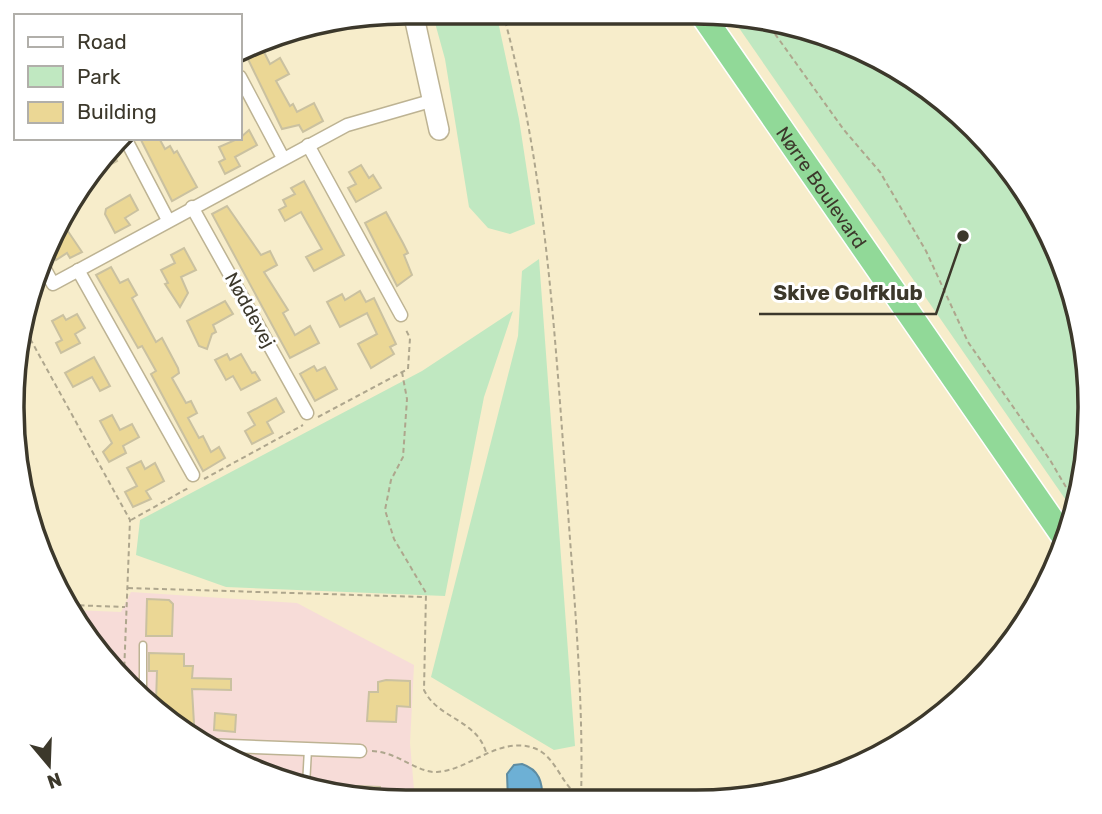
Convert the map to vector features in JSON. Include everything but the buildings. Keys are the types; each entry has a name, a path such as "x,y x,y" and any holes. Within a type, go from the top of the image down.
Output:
{"highway":[{"name":"Nørre Boulevard","path":"709,25 1058,528"}],"street":[{"path":"416,24 439,130"},
{"path":"242,81 283,158"},
{"path":"48,276 53,284 307,145 380,113 434,100"},
{"path":"129,145 169,220"},
{"path":"307,145 401,315"},
{"name":"Nøddevej","path":"192,207 307,413"},
{"path":"78,270 193,475"},
{"path":"231,746 360,751"}],"lane":[{"path":"143,645 143,683"},
{"path":"307,776 308,749"}],"path":[{"path":"506,24 526,109 542,205 552,289 580,689 581,790"},
{"path":"774,33 844,130 880,172 926,251 968,342 1050,460 1068,490"},
{"path":"130,520 408,369 410,338 399,318 401,315"},
{"path":"31,340 130,520 124,664"},
{"path":"402,372 407,399 403,457 390,480 385,510 394,539 425,590 424,690 430,704 474,729 482,737 486,752"},
{"path":"127,588 425,597"},
{"path":"80,605 125,607"},
{"path":"360,751 385,752 422,770 436,772 486,752 519,745 548,756 572,790"}],"shaded area":[{"path":"131,592 297,603 414,665 410,743 414,790 382,789 332,782 284,769 238,750 194,725 155,695 119,659 83,610 121,612"}],"green space":[{"path":"435,24 499,24 519,119 535,224 510,234 488,228 469,207 445,59"},
{"path":"738,27 770,32 818,45 864,64 908,89 947,119 983,155 1013,194 1048,261 1070,332 1078,407 1074,457 1066,500"},
{"path":"539,259 575,746 554,750 431,677 518,336 522,271"},
{"path":"513,311 484,397 445,596 226,587 136,555 140,520 422,371"}],"water":[{"path":"522,764 533,770 539,778 542,790 508,790 507,774 514,765"}],"place":[{"name":"Skive Golfklub","path":"963,236"}]}
